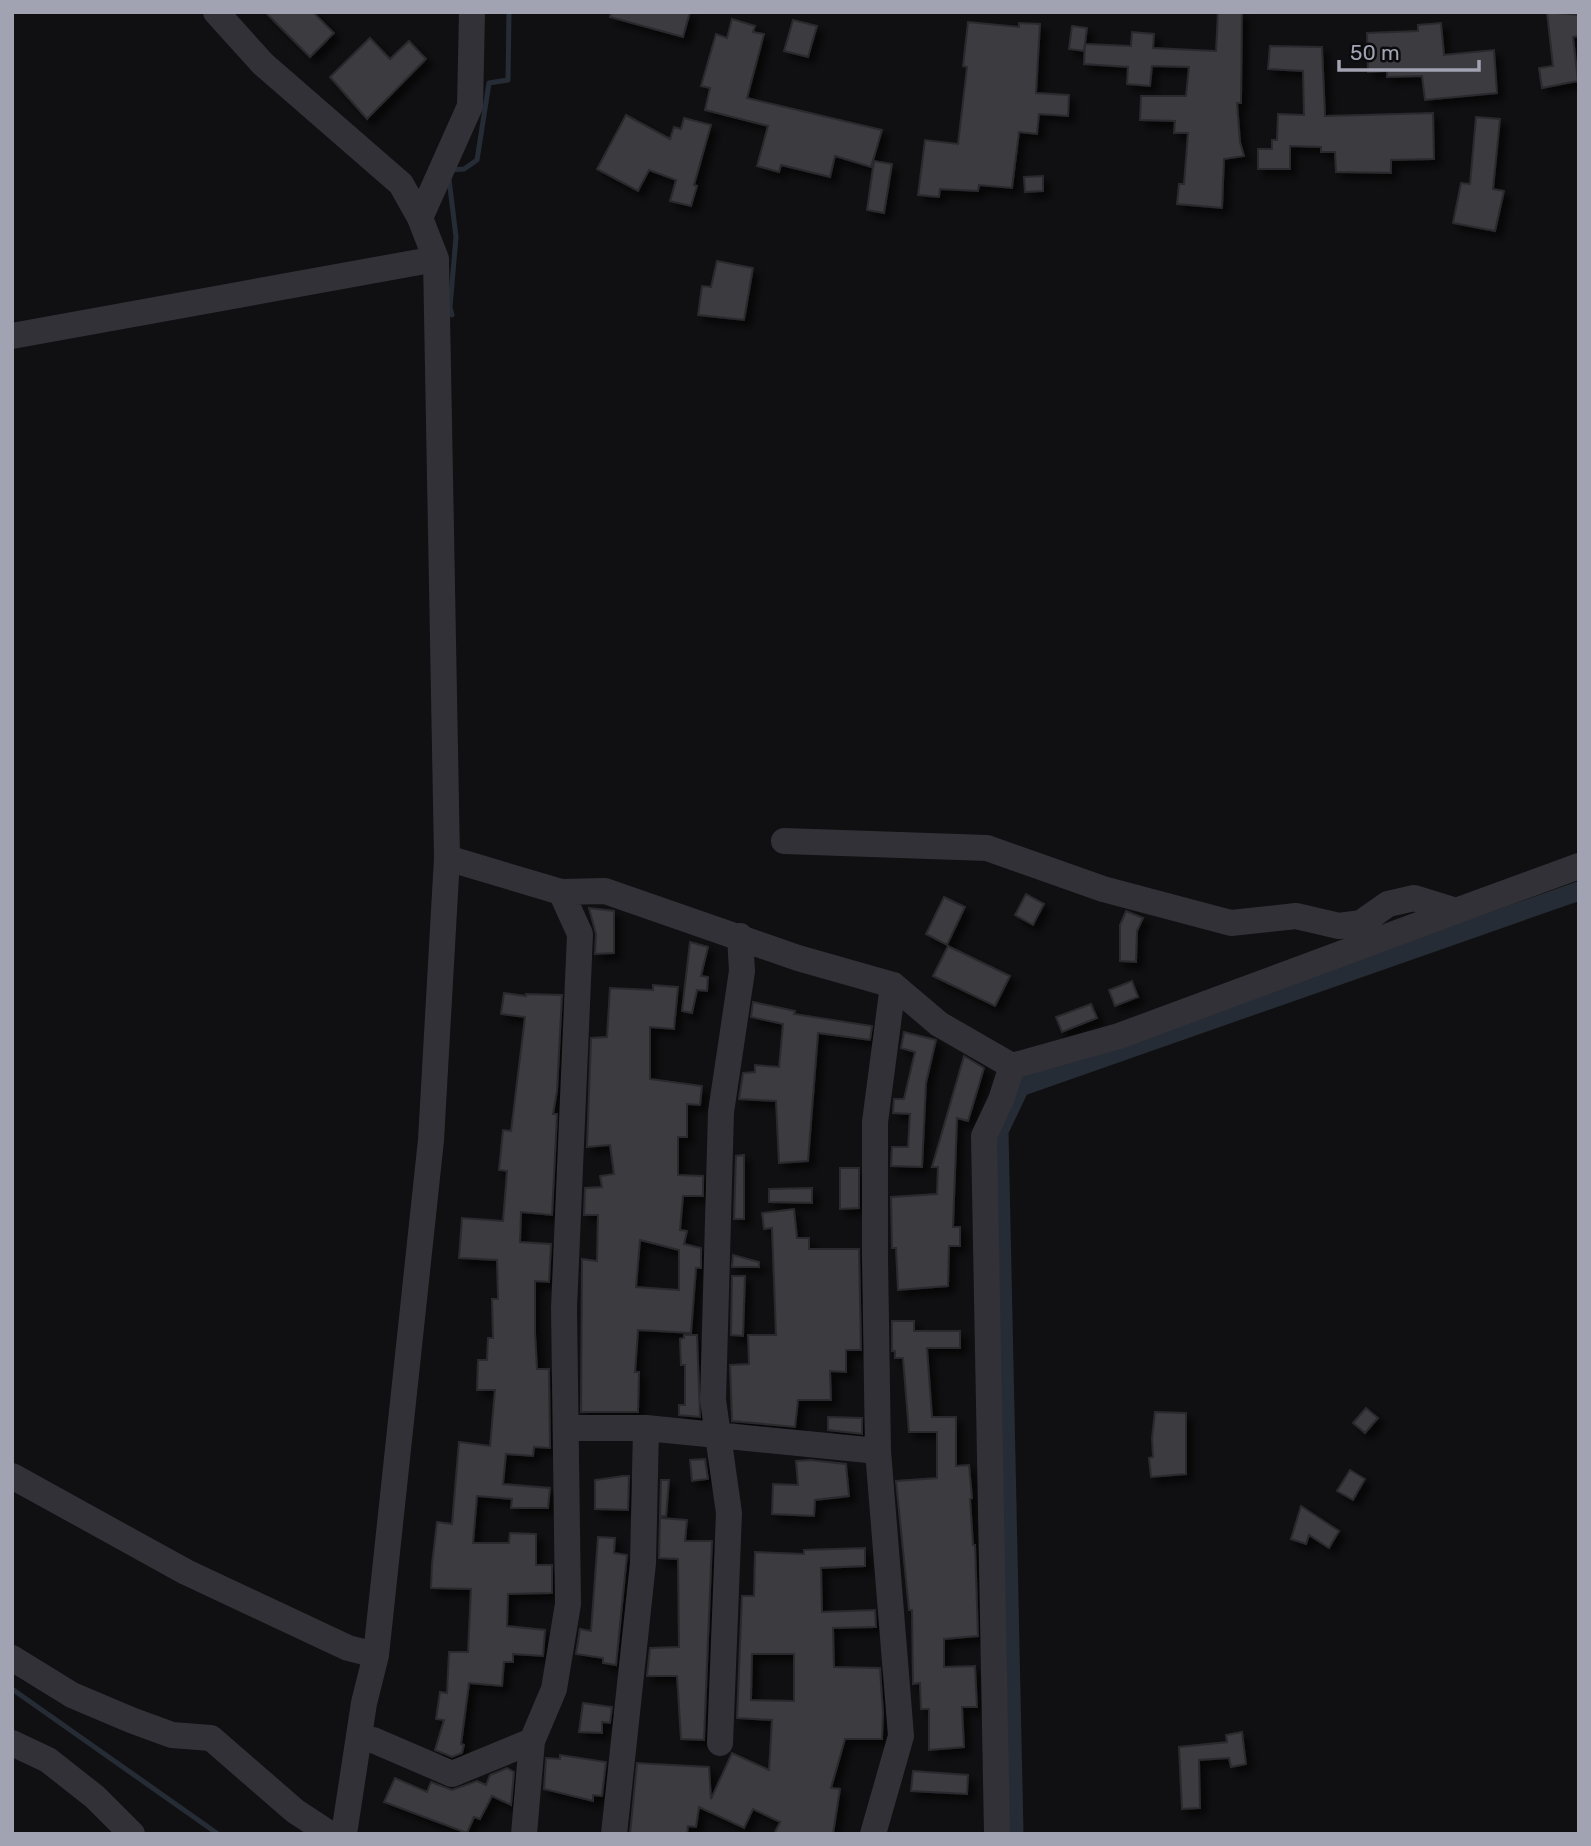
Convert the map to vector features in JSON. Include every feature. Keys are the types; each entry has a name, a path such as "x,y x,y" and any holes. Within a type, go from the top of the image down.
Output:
{"street":[{"path":"216,12 263,64 401,184 419,218 436,260 441,653 447,858 431,1140 376,1655 364,1703 344,1834"},
{"path":"419,218 470,106 472,12"},
{"path":"12,336 436,260"},
{"path":"784,841 987,848 1103,889 1231,923 1296,916 1339,926 1361,923 1388,904 1414,898 1456,911"},
{"path":"447,858 561,892 606,891 798,958 893,985 939,1024 1012,1066 1119,1036 1579,866"},
{"path":"524,1834 532,1741 554,1689 568,1604 564,1294 580,934 561,892"},
{"path":"720,1743 729,1513 713,1400 721,1112 742,971 740,936"},
{"path":"873,1834 901,1737 878,1451 875,1122 893,985"},
{"path":"997,1834 984,1136 1001,1100 1012,1066"},
{"path":"566,1428 646,1427 878,1451"},
{"path":"614,1834 643,1563 646,1427"},
{"path":"12,1476 186,1572 348,1648 376,1655"},
{"path":"12,1658 72,1695 131,1720 172,1735 211,1738 295,1811 330,1834"},
{"path":"359,1741 373,1740 452,1774 532,1741"},
{"path":"12,1743 48,1760 95,1797 132,1834"}],"building":[{"path":"265,12 313,12 334,33 310,57"},
{"path":"611,12 690,12 683,37 610,17"},
{"path":"1218,12 1242,12 1241,103 1237,103 1240,142 1244,156 1224,159 1222,208 1177,204 1179,184 1184,184 1188,133 1174,133 1175,121 1140,120 1141,96 1186,96 1189,67 1152,66 1150,86 1127,84 1128,67 1084,64 1085,44 1131,46 1132,32 1154,34 1153,48 1216,51"},
{"path":"1547,12 1579,15 1579,36 1573,37 1578,81 1542,88 1539,68 1553,66"},
{"path":"732,19 755,26 753,32 764,34 747,98 882,130 871,167 835,156 830,177 781,165 779,172 757,166 768,126 705,110 710,88 701,86 716,34 727,38"},
{"path":"793,20 817,26 808,57 784,51"},
{"path":"968,22 1019,27 1019,23 1040,24 1036,93 1069,95 1068,116 1039,114 1037,134 1019,132 1012,188 979,185 978,191 940,189 939,197 918,195 925,140 958,144 967,67 963,66"},
{"path":"1441,23 1444,55 1494,50 1497,93 1425,100 1422,76 1387,77 1387,71 1368,72 1367,33 1418,31 1418,25"},
{"path":"1072,26 1087,28 1084,51 1069,49"},
{"path":"370,38 390,59 409,41 426,59 367,119 330,77"},
{"path":"1270,46 1322,47 1325,116 1433,113 1434,159 1391,160 1391,173 1336,172 1335,152 1321,152 1321,147 1290,146 1290,169 1258,169 1258,149 1272,149 1272,140 1277,140 1278,114 1304,115 1303,71 1268,69"},
{"path":"626,115 670,139 674,127 681,129 684,118 711,125 694,185 697,186 691,206 670,201 676,180 649,170 638,191 597,169"},
{"path":"1476,117 1500,119 1493,189 1504,191 1495,231 1453,223 1461,183 1470,184"},
{"path":"874,161 892,164 884,213 867,210"},
{"path":"1043,176 1043,191 1025,192 1024,177"},
{"path":"717,261 753,268 744,320 698,315 702,286 711,287"},
{"path":"1026,894 1044,904 1033,925 1015,915"},
{"path":"944,897 965,907 947,945 926,934"},
{"path":"589,908 614,911 614,953 595,954 596,934"},
{"path":"1126,911 1143,918 1137,931 1136,962 1120,961 1120,925"},
{"path":"690,942 708,947 701,976 708,977 707,991 697,990 692,1013 682,1011"},
{"path":"948,946 1010,976 995,1006 933,976"},
{"path":"1132,981 1138,997 1115,1006 1109,990"},
{"path":"653,985 678,987 674,1029 650,1027 650,1079 702,1086 700,1105 687,1104 687,1137 678,1137 678,1175 703,1176 703,1196 683,1196 680,1230 687,1231 684,1244 701,1248 701,1268 696,1268 691,1333 638,1330 635,1372 639,1372 638,1412 581,1412 582,1259 597,1261 598,1215 584,1215 585,1188 602,1187 600,1176 614,1174 610,1145 587,1147 591,1038 607,1037 610,988 653,990","holes":["640,1240 679,1250 679,1290 636,1287"]},
{"path":"504,993 526,996 562,995 557,1091 553,1114 557,1114 552,1215 521,1212 520,1242 551,1244 549,1282 535,1281 537,1369 549,1369 550,1448 534,1447 533,1456 506,1454 503,1484 550,1488 548,1508 511,1508 512,1499 477,1496 473,1543 509,1543 510,1533 536,1534 536,1565 552,1565 552,1593 508,1594 507,1626 545,1630 543,1656 513,1654 513,1662 504,1662 502,1686 469,1683 461,1744 464,1745 462,1753 452,1757 435,1750 444,1720 436,1719 440,1692 447,1693 449,1652 468,1652 471,1589 431,1588 432,1564 437,1522 452,1524 459,1442 490,1446 495,1390 477,1390 478,1360 487,1360 488,1338 493,1338 492,1299 498,1299 497,1260 459,1258 462,1218 503,1221 507,1171 499,1170 503,1130 511,1131 525,1017 501,1014"},
{"path":"753,1002 795,1011 794,1014 872,1026 870,1040 818,1033 808,1161 779,1163 776,1101 739,1099 743,1073 755,1072 755,1065 779,1067 783,1024 751,1017"},
{"path":"1091,1004 1097,1018 1062,1032 1056,1017"},
{"path":"904,1032 936,1040 926,1083 922,1167 891,1166 892,1147 908,1147 910,1114 893,1113 894,1099 904,1099 915,1052 901,1048"},
{"path":"964,1056 984,1068 968,1121 957,1118 953,1227 960,1227 960,1246 949,1246 948,1286 898,1290 896,1248 892,1248 891,1197 937,1194 938,1167 932,1167"},
{"path":"744,1155 744,1219 734,1219 736,1156"},
{"path":"840,1168 859,1168 859,1208 840,1209"},
{"path":"812,1188 812,1203 769,1202 769,1189"},
{"path":"794,1209 797,1238 809,1238 809,1249 859,1249 861,1350 846,1350 846,1372 830,1371 831,1400 798,1400 795,1427 732,1421 730,1365 749,1364 748,1335 776,1335 772,1228 764,1229 762,1213"},
{"path":"733,1255 759,1262 759,1267 732,1267"},
{"path":"732,1276 745,1276 743,1336 731,1335"},
{"path":"892,1321 914,1321 914,1331 960,1331 960,1348 927,1348 932,1417 956,1417 956,1466 969,1465 978,1636 944,1639 944,1667 975,1666 977,1707 962,1707 964,1747 929,1750 929,1709 921,1709 920,1683 913,1684 912,1610 909,1610 896,1481 937,1478 937,1432 909,1432 903,1358 895,1358 895,1351 892,1351"},
{"path":"684,1335 697,1335 700,1417 679,1415 679,1405 685,1405 685,1365 681,1365 680,1339 684,1338"},
{"path":"1366,1408 1378,1418 1365,1433 1353,1423"},
{"path":"1155,1412 1186,1413 1186,1474 1151,1477 1149,1458 1153,1457"},
{"path":"828,1417 862,1418 862,1434 828,1430"},
{"path":"705,1459 708,1479 692,1481 690,1460"},
{"path":"796,1461 846,1464 849,1496 815,1500 814,1516 772,1514 773,1484 798,1485"},
{"path":"1350,1470 1365,1479 1353,1500 1337,1491"},
{"path":"629,1476 628,1510 595,1509 595,1480"},
{"path":"661,1480 669,1480 666,1516 660,1516"},
{"path":"1301,1506 1339,1531 1329,1548 1309,1535 1306,1544 1291,1539"},
{"path":"660,1518 687,1520 685,1541 712,1541 704,1740 681,1739 677,1676 647,1676 650,1648 679,1647 678,1559 659,1558"},
{"path":"598,1537 615,1538 614,1553 627,1555 616,1665 603,1663 603,1658 576,1654 580,1629 591,1631"},
{"path":"865,1548 865,1566 821,1568 822,1612 875,1610 876,1627 833,1628 834,1667 880,1668 883,1713 882,1739 845,1739 831,1788 840,1789 833,1834 774,1834 780,1822 753,1809 744,1828 699,1807 696,1827 688,1826 687,1834 630,1834 637,1763 709,1767 711,1799 732,1753 769,1770 772,1720 737,1718 742,1596 754,1596 755,1552 804,1554 804,1550","holes":["752,1654 794,1654 794,1701 751,1700"]},
{"path":"583,1703 612,1707 610,1723 602,1722 602,1733 579,1732"},
{"path":"1242,1732 1246,1764 1231,1767 1229,1758 1199,1760 1200,1808 1182,1809 1179,1747 1227,1742 1226,1735"},
{"path":"560,1755 606,1762 602,1796 593,1795 593,1801 544,1789 546,1758 560,1759"},
{"path":"507,1768 514,1772 511,1805 492,1796 480,1819 474,1817 467,1833 384,1802 395,1778 427,1792 431,1782 452,1790 477,1781 486,1785 490,1775"},
{"path":"913,1771 968,1775 967,1794 911,1791"}],"waterway":[{"path":"450,170 464,169 477,160 489,83 508,80 509,12"},
{"path":"449,179 456,237 450,307 452,315"},
{"path":"1014,1834 999,1131 1020,1087 1579,891"},
{"path":"12,1689 218,1834"}]}
